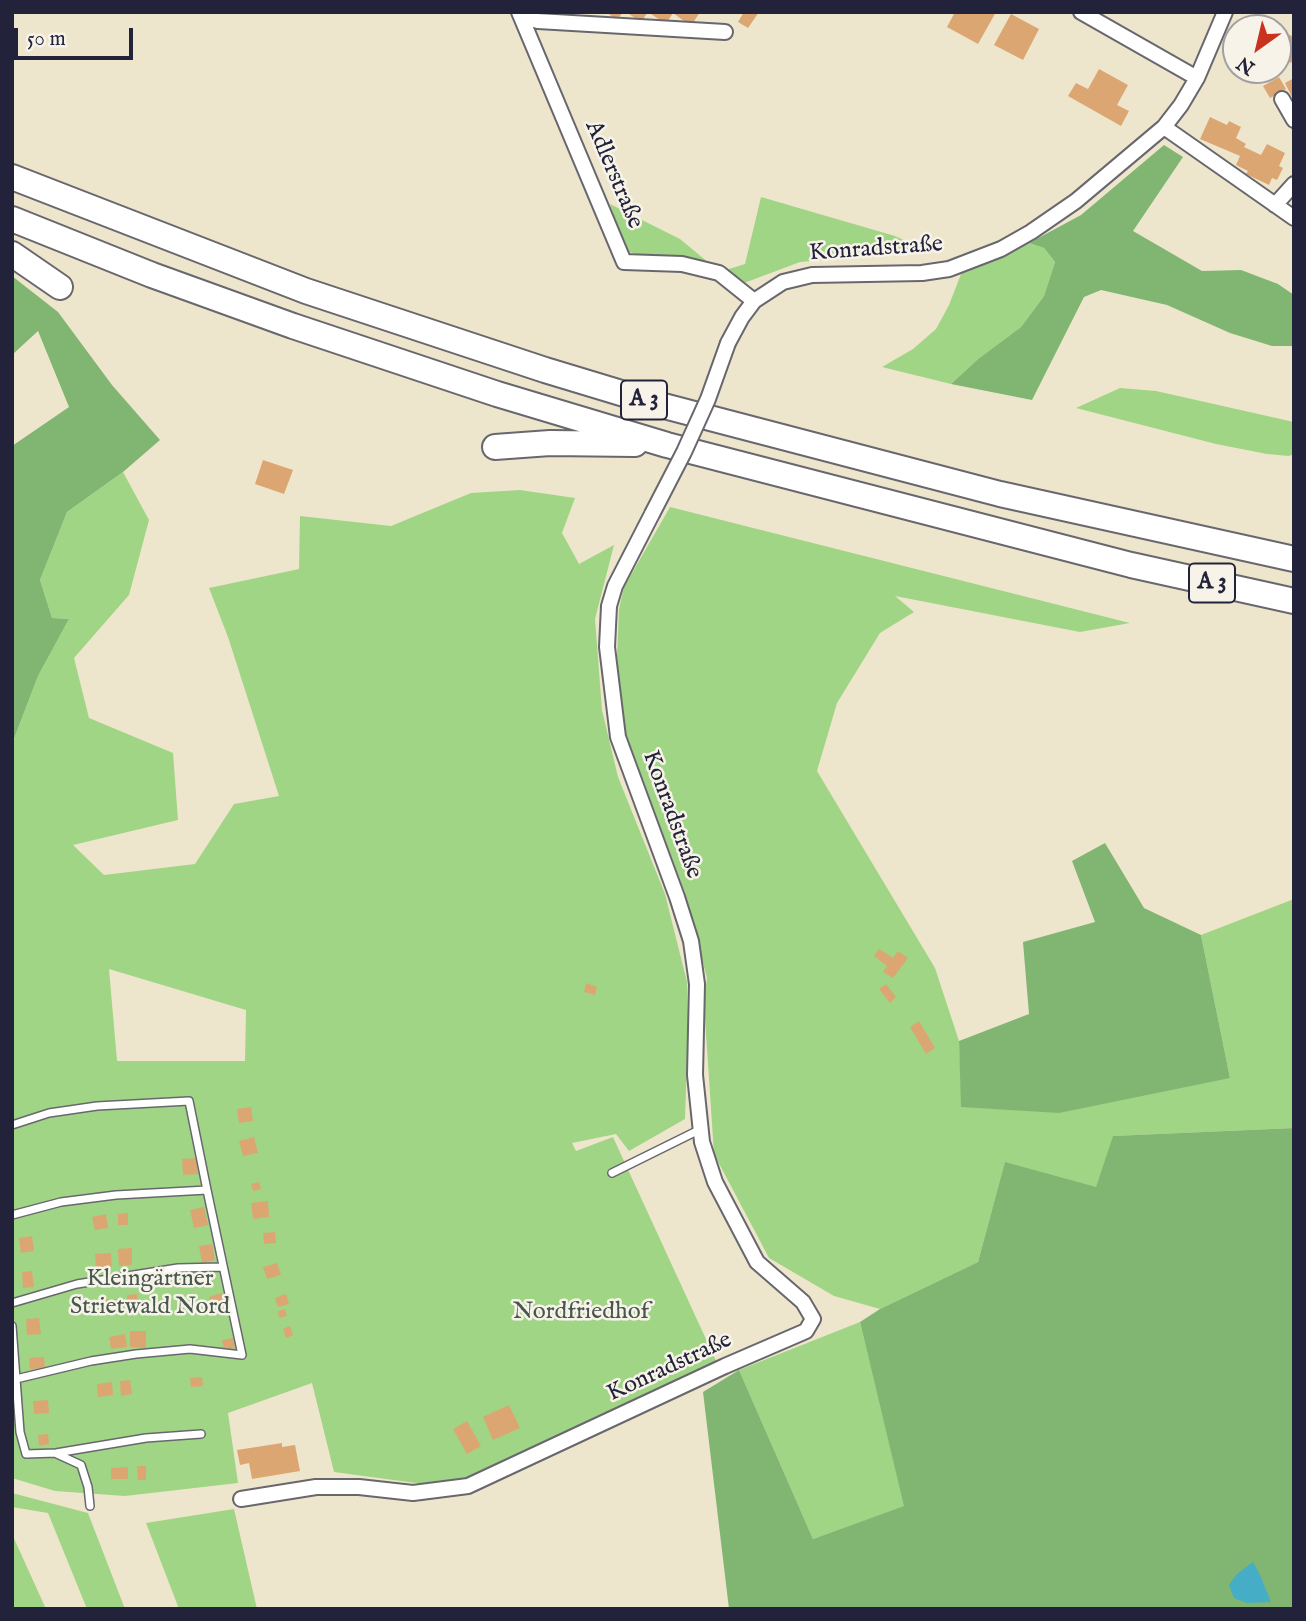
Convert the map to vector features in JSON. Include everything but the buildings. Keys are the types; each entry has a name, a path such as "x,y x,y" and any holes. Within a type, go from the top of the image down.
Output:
{"highway":[{"name":"A 3","path":"12,177 306,291 545,370 664,406 1000,494 1294,559"},
{"name":"A 3","path":"12,219 152,275 392,360 667,445 1131,565 1294,601"},
{"path":"12,254 60,287"},
{"path":"495,447 550,443 667,445"}],"street":[{"path":"1081,12 1197,78"},
{"name":"Konradstraße","path":"241,1499 316,1487 359,1487 413,1493 468,1486 806,1331 813,1319 803,1302 757,1262 715,1182 702,1142 695,1075 697,984 691,941 618,737 607,648 609,606 615,586 684,452 728,343 754,301 783,282 812,275 922,273 949,269 975,260 1031,232 1076,201 1164,127 1197,78 1225,12"},
{"name":"Adlerstraße","path":"520,14 538,21 725,32"},
{"name":"Adlerstraße","path":"520,14 624,262 682,264 719,273 754,301"},
{"path":"1282,99 1294,120"},
{"path":"1164,127 1294,218"},
{"path":"1275,205 1294,184"}],"lane":[{"path":"12,1125 49,1113 97,1106 189,1101 242,1354 190,1349 136,1354 90,1361 16,1379"},
{"path":"612,1173 701,1129"},
{"path":"12,1215 61,1202 207,1190"},
{"path":"12,1303 77,1284 178,1268 222,1267"},
{"path":"12,1326 20,1432 26,1454 56,1453 146,1438 201,1434"},
{"path":"56,1453 81,1465 88,1487 90,1506"}],"green space":[{"path":"1164,145 1183,157 1133,231 1202,271 1241,270 1278,284 1294,295 1294,346 1272,346 1230,333 1167,305 1101,290 1084,297 1032,400 951,384 978,359 1021,327 1044,296 1055,262 1044,248 1029,243 1081,215"},
{"path":"761,197 895,236 927,251 800,262 744,283 726,270 745,264"},
{"path":"610,204 680,239 709,263 629,252"},
{"path":"1029,243 1044,248 1055,262 1044,296 1021,327 978,359 951,384 882,367 913,349 936,329 963,269 984,264"},
{"path":"12,276 58,312 112,385 160,440 123,472 67,512 40,580 52,618 69,619 38,676 12,744 12,446 69,407 38,331 12,355"},
{"path":"1120,388 1156,391 1294,422 1294,454 1267,454 1216,444 1076,408"},
{"path":"123,472 149,520 129,595 74,658 89,718 173,753 178,820 73,845 104,875 195,864 234,804 279,796 228,637 209,588 299,569 300,516 391,526 471,493 520,490 575,498 562,533 579,564 614,545 595,619 602,710 618,777 665,894 687,982 685,1119 629,1151 616,1134 572,1143 576,1151 613,1137 717,1363 462,1480 438,1486 334,1472 312,1383 228,1413 238,1483 125,1496 55,1491 12,1478 12,744 38,676 69,619 52,618 40,580 67,512","holes":["109,969 246,1010 245,1061 117,1061"]},
{"path":"670,507 1130,623 1080,632 895,596 914,612 880,633 837,703 817,771 935,968 959,1041 962,1107 1230,1078 1201,935 1294,899 1294,1128 1114,1136 1096,1188 1005,1163 978,1262 880,1309 834,1296 769,1258 714,1154 704,1003 707,978 684,890 625,735 617,657 619,609 624,587"},
{"path":"1105,843 1144,908 1201,935 1230,1078 1059,1113 961,1107 959,1041 1029,1014 1023,942 1095,922 1072,861"},
{"path":"1294,1128 1294,1609 729,1609 703,1392 739,1370 813,1539 904,1506 860,1322 880,1309 978,1262 1005,1162 1096,1187 1113,1136"},
{"path":"860,1322 905,1506 813,1539 739,1370"},
{"path":"12,1493 88,1513 125,1609 87,1609 48,1513 12,1507"},
{"path":"234,1509 257,1609 179,1609 146,1523"},
{"path":"12,1534 46,1609 12,1609"}],"water":[{"path":"1253,1562 1271,1602 1247,1603 1234,1598 1229,1585 1237,1574"}],"park label":[{"name":"Kleingärtner Strietwald Nord","path":"150,1294"},
{"name":"Nordfriedhof","path":"581,1313"}]}
